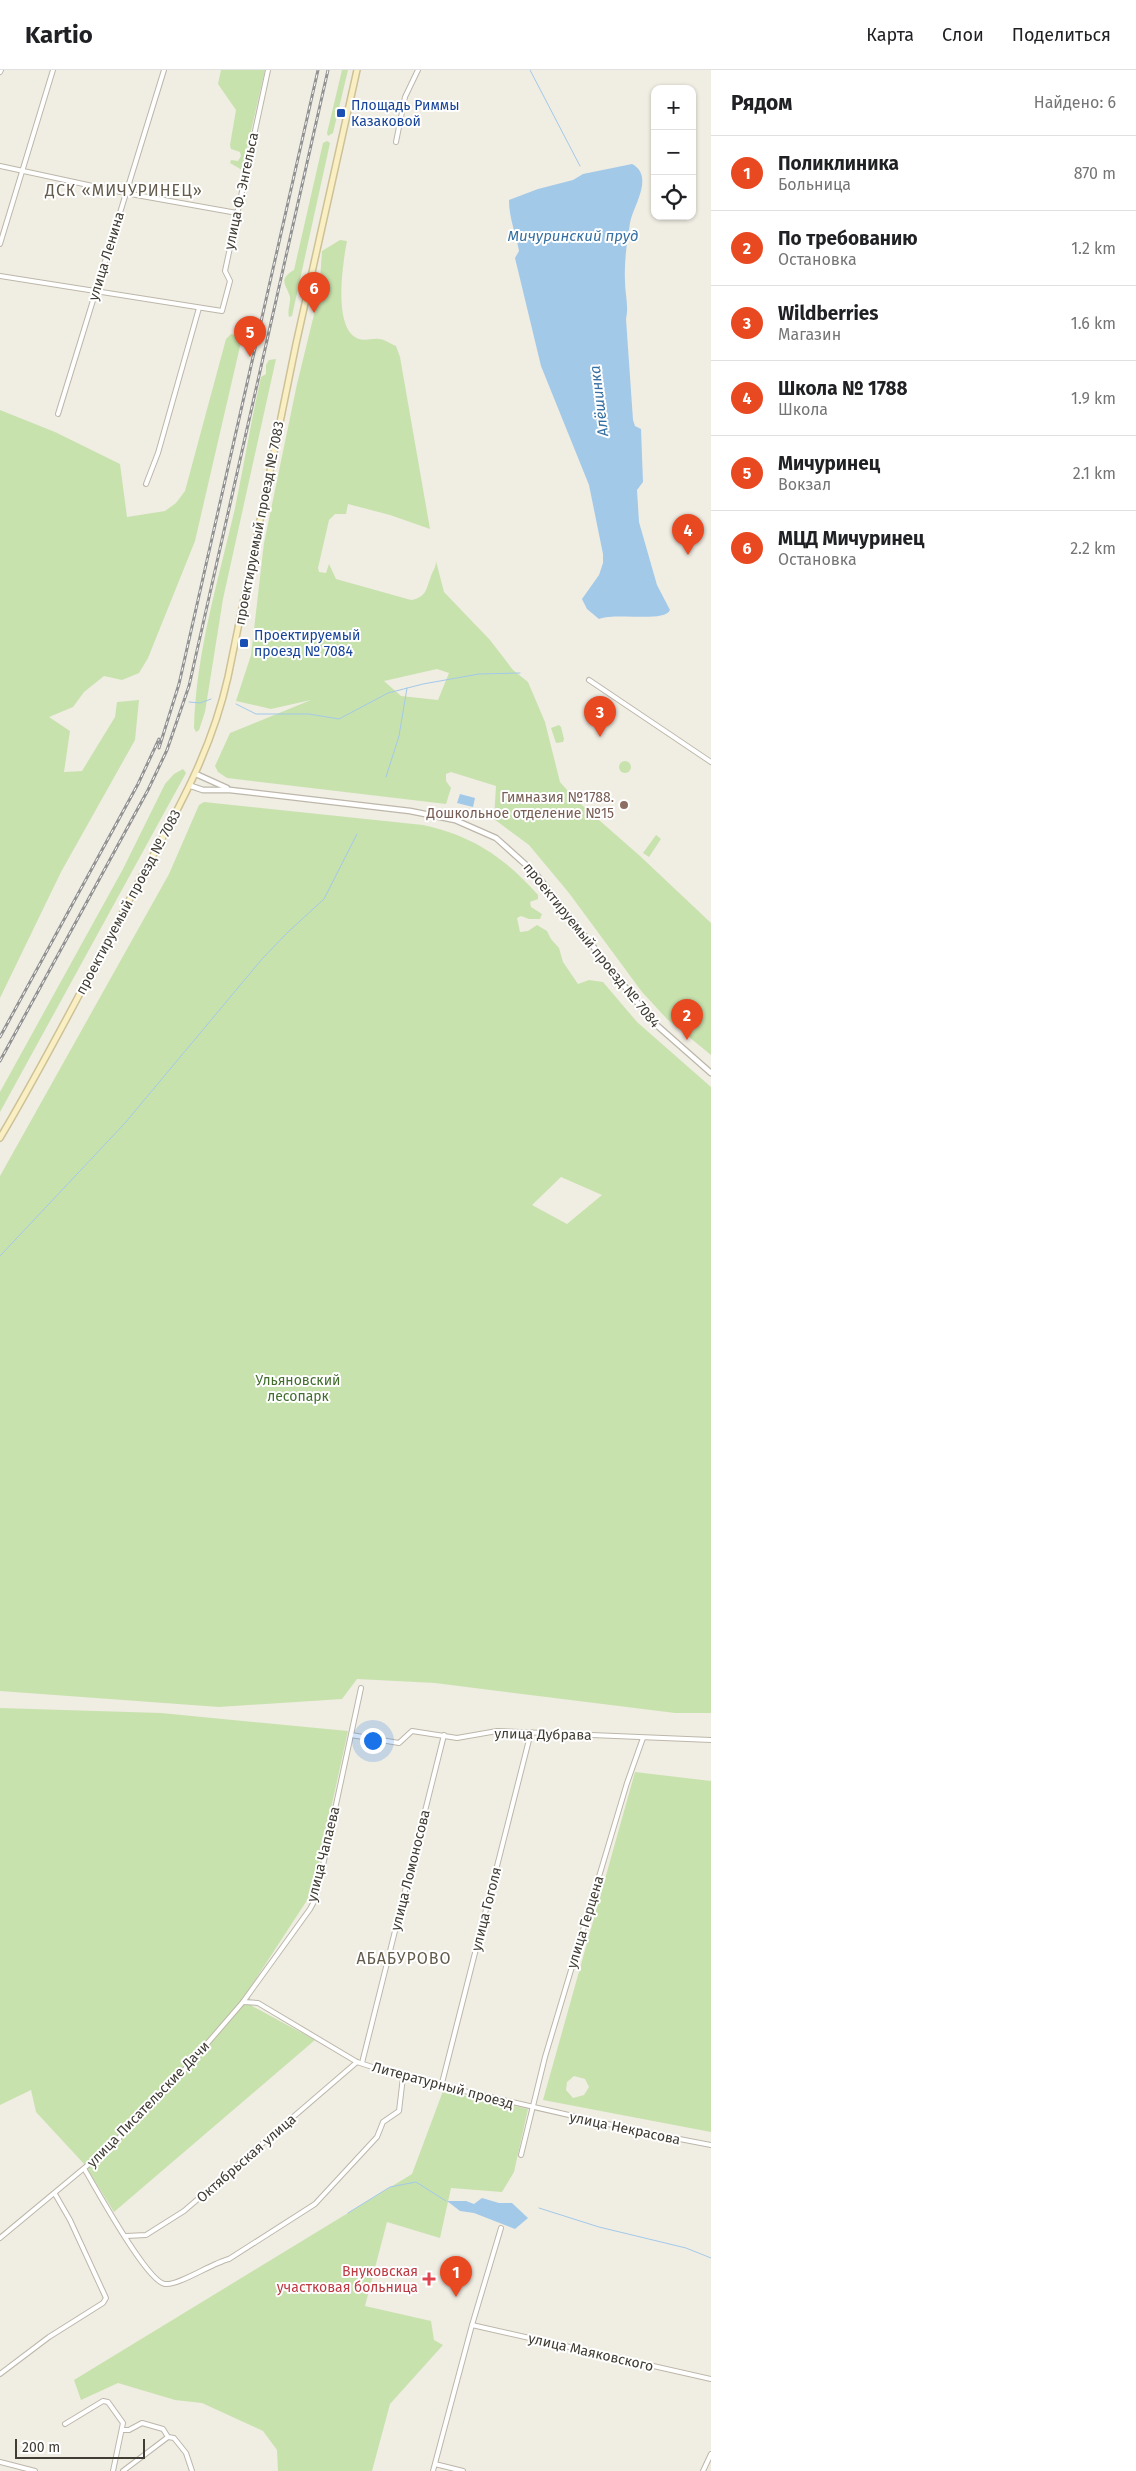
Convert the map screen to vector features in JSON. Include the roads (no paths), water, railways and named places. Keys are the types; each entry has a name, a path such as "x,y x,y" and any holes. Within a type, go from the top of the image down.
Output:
{"main road":[{"name":"проектируемый проезд № 7083","path":"0,1138 39,1071 191,786 222,705 296,344 357,70"}],"street":[{"path":"0,244 53,70"},
{"name":"улица Ленина","path":"58,414 164,70"},
{"name":"улица Ф. Энгельса","path":"199,308 222,311 230,281 225,271 268,70"},
{"path":"396,142 404,102 418,70"},
{"path":"0,166 125,193 237,213"},
{"path":"0,276 199,308 158,453 146,484"},
{"path":"589,680 711,762"},
{"name":"проектируемый проезд № 7084","path":"196,774 230,790"},
{"name":"проектируемый проезд № 7084","path":"191,786 203,790 230,790 433,814 483,831 514,853 535,873 652,1021 711,1073"},
{"name":"улица Чапаева","path":"243,2002 316,1898 361,1688"},
{"name":"улица Дубрава","path":"351,1736 399,1743 412,1730 457,1738 497,1731 711,1740"},
{"name":"улица Гоголя","path":"441,2087 531,1732"},
{"name":"улица Ломоносова","path":"362,2063 444,1735"},
{"name":"улица Герцена","path":"522,2155 531,2107 624,1792 643,1738"},
{"name":"Литературный проезд","path":"243,2002 258,2003 357,2062 441,2087 540,2109"},
{"name":"улица Писательские Дачи","path":"0,2238 85,2170 112,2145 180,2075 243,2002"},
{"name":"Октябрьская улица","path":"126,2236 146,2235 184,2211 357,2062"},
{"path":"85,2170 126,2236 133,2254 156,2281 165,2284 174,2283 216,2262 229,2259 315,2204 377,2136 383,2122 399,2111 403,2077"},
{"name":"улица Некрасова","path":"540,2109 711,2146"},
{"path":"0,2374 49,2337 103,2303 106,2298 70,2220 55,2194"},
{"path":"433,2471 472,2325 501,2228"},
{"name":"улица Маяковского","path":"472,2325 711,2379"},
{"path":"65,2424 103,2401 108,2402 122,2423 123,2430 113,2471"},
{"path":"123,2430 129,2430 142,2423 164,2429 168,2437"},
{"path":"123,2471 168,2437 174,2438 186,2453 192,2471"},
{"path":"703,2471 711,2454"},
{"path":"0,2462 35,2471"},
{"path":"435,2464 463,2471"}],"water":[{"name":"Мичуринский пруд","path":"632,164 639,169 642,176 641,192 630,223 625,274 633,420 635,426 641,429 643,482 637,490 639,522 657,585 670,610 666,614 659,616 617,616 599,619 587,609 582,599 599,575 603,563 603,554 589,485 541,366 515,258 519,251 511,220 509,200 538,189 573,180 583,174"},
{"path":"460,794 475,798 473,807 457,803"},
{"path":"482,2198 499,2203 512,2203 528,2218 515,2229 474,2213 460,2211 447,2201 466,2201 474,2204"}],"waterway":[{"name":"Алёшинка","path":"530,70 580,166"},
{"path":"236,704 256,714 309,714 339,719 388,693 423,684 479,674 520,673"},
{"path":"386,777 399,736 407,688"},
{"path":"189,702 200,703 211,699"},
{"path":"0,1256 125,1123 262,959 324,899 357,834"},
{"path":"348,2213 390,2187 416,2182 446,2201"},
{"path":"539,2208 599,2227 686,2248 711,2258"}],"railway":[{"path":"159,748 179,684 318,70"},
{"path":"0,1061 148,790 167,750 189,686 328,70"},
{"path":"0,1037 138,784 159,739"}],"place":[{"name":"Площадь Риммы Казаковой","path":"341,113"},
{"name":"МЦД Мичуринец","path":"314,313"},
{"name":"Мичуринец","path":"250,357"},
{"name":"Школа № 1788","path":"688,555"},
{"name":"Проектируемый проезд № 7084","path":"244,643"},
{"name":"Wildberries","path":"600,737"},
{"name":"Гимназия №1788. Дошкольное отделение №15","path":"624,805"},
{"name":"По требованию","path":"687,1040"},
{"name":"Внуковская участковая больница","path":"429,2279"},
{"name":"Поликлиника","path":"456,2297"}],"district":[{"name":"ДСК «МИЧУРИНЕЦ»","path":"124,190"},
{"name":"АБАБУРОВО","path":"404,1958"}],"park label":[{"name":"Ульяновский лесопарк","path":"298,1388"}]}
